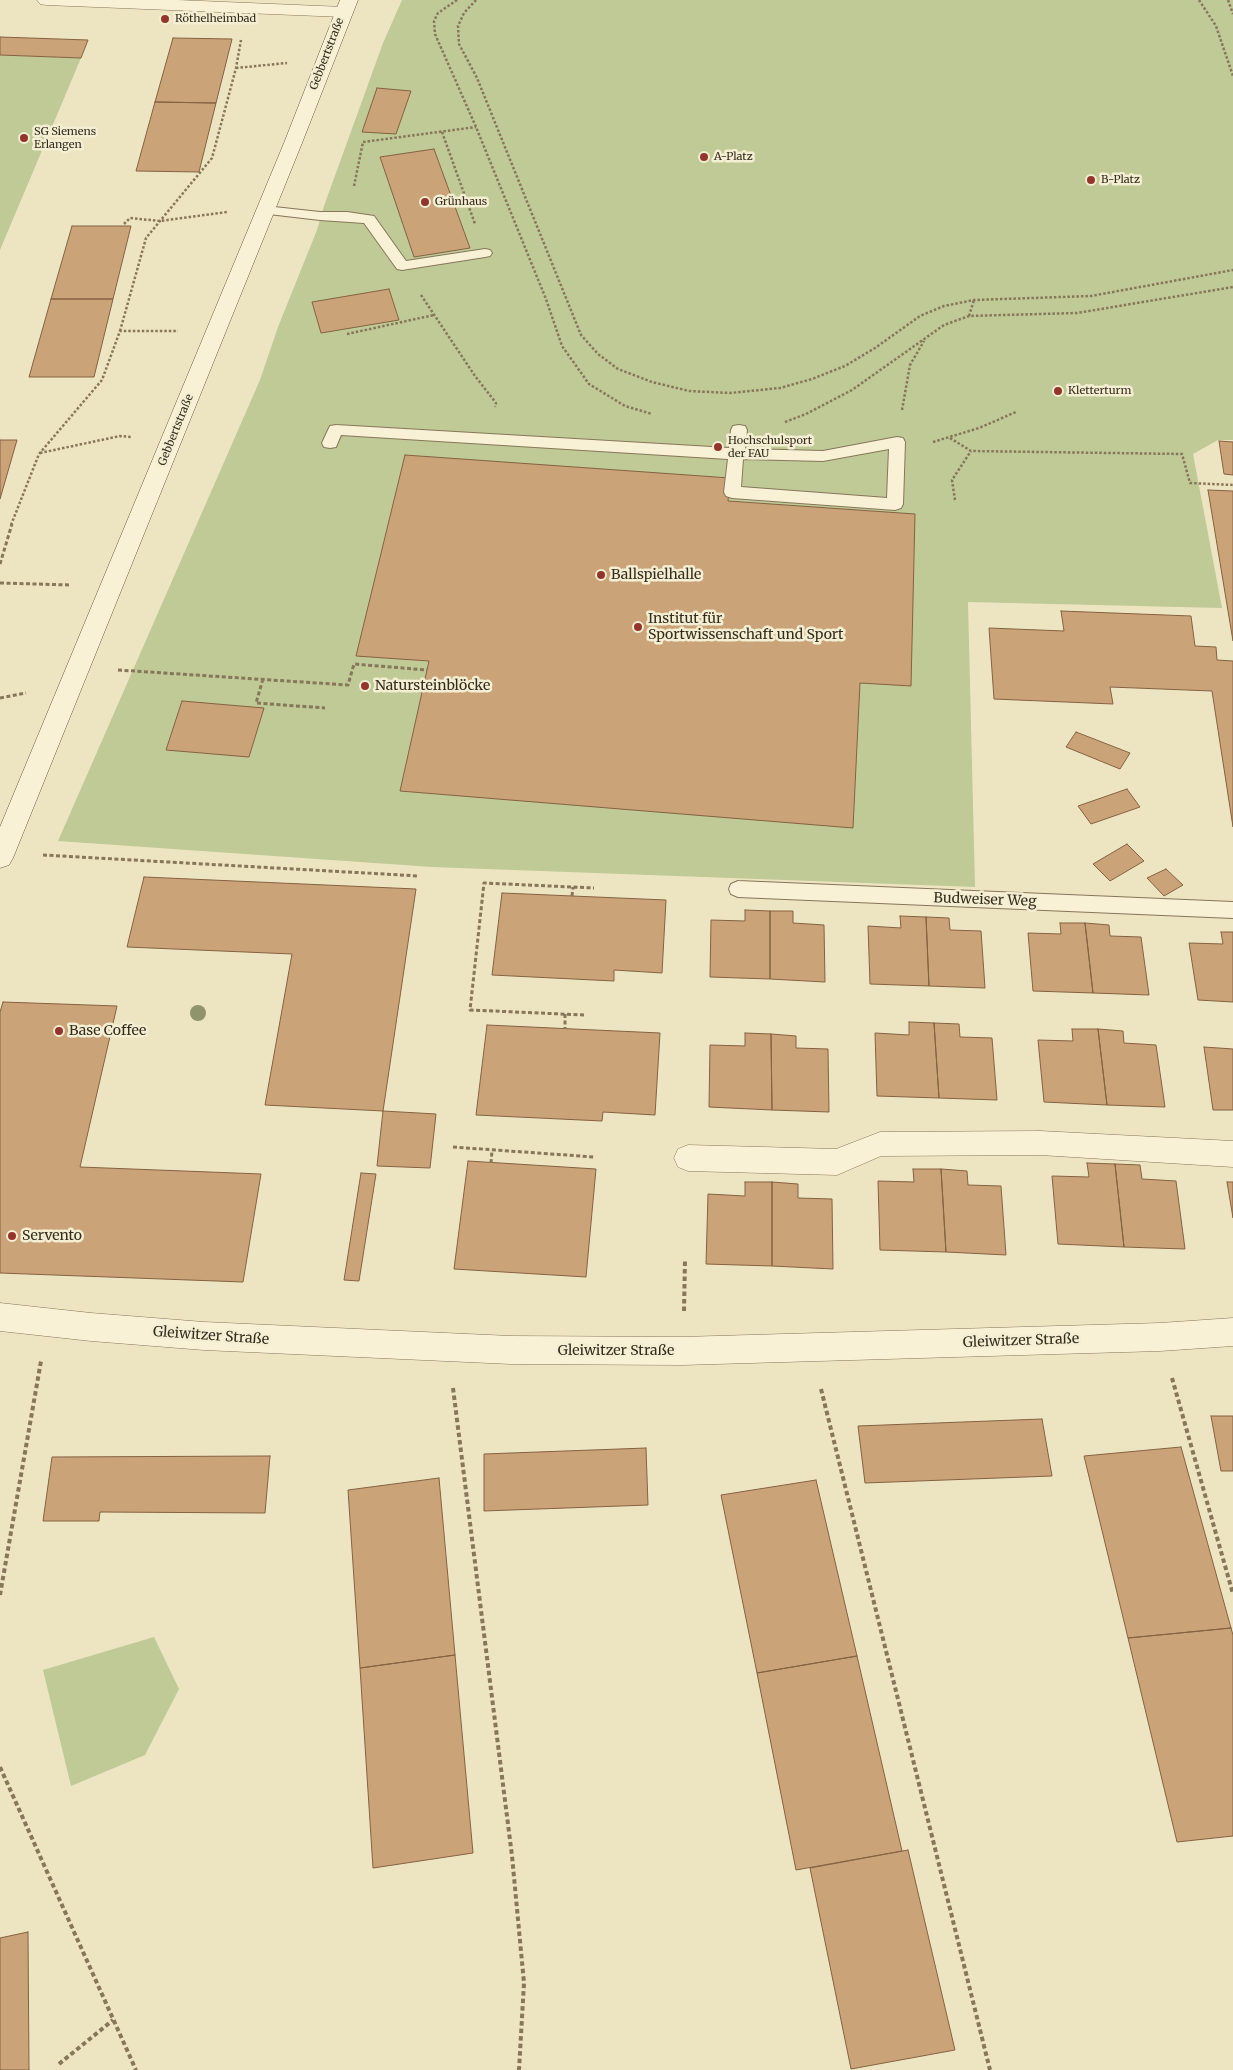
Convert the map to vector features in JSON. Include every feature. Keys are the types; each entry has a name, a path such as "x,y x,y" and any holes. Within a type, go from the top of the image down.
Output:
{"street":[{"path":"46,0 244,8 346,6"},
{"name":"Gebbertstraße","path":"1,855 293,144 346,6"},
{"path":"688,1158 837,1162 880,1144 1020,1143 1233,1154"},
{"name":"Gleiwitzer Straße","path":"0,1318 223,1337 511,1350 682,1351 811,1348 1160,1337 1233,1332"}],"lane":[{"path":"265,210 369,219 402,266 485,253"},
{"path":"330,444 336,430 736,454 822,456 897,442 895,504 732,492 736,454 739,430"},
{"name":"Budweiser Weg","path":"738,889 1233,910"}],"path":[{"path":"457,0 438,14 434,21 435,34 476,127 546,299 562,346 589,384 625,406 657,416"},
{"path":"476,0 464,13 458,26 459,44 477,78 581,335 598,354 618,369 652,382 689,391 730,393 780,388 812,379 845,366 875,348 920,316 944,306 974,300 1091,296 1233,270"},
{"path":"1199,0 1216,26 1233,76"},
{"path":"1228,0 1233,14"},
{"path":"0,564 14,516 39,454 102,380 120,331 146,238 212,158 236,68 241,37 239,22 244,8"},
{"path":"236,68 325,60"},
{"path":"347,216 363,142 476,127"},
{"path":"442,132 485,253"},
{"path":"124,224 130,218 160,221 217,212 265,210"},
{"path":"402,266 474,376 496,403 490,438"},
{"path":"739,430 770,427 806,414 852,390 944,325 969,316 1078,313 1233,287"},
{"path":"969,316 974,300"},
{"path":"347,334 434,315"},
{"path":"120,331 160,330 214,334"},
{"path":"926,338 910,365 904,388 897,442 913,446 950,438 1016,412"},
{"path":"39,454 120,436 172,440"},
{"path":"950,438 971,451 1182,454 1190,483 1233,485"},
{"path":"955,500 952,480 971,451"},
{"path":"0,583 49,584 111,589"},
{"path":"77,668 348,685 354,664 427,670"},
{"path":"263,680 256,703 325,708"},
{"path":"1,855 419,876"},
{"path":"584,1015 470,1010 484,883 594,888"},
{"path":"572,896 573,887"},
{"path":"565,1014 565,1029"},
{"path":"453,1148 594,1156"},
{"path":"491,1163 492,1150"},
{"path":"682,1351 685,1259"},
{"path":"0,1595 48,1323"},
{"path":"1160,1337 1233,1594"},
{"path":"448,1347 513,1866 524,1984 518,2070"},
{"path":"811,1348 990,2070"},
{"path":"0,1767 136,2070"},
{"path":"58,2064 113,2020"}],"green space":[{"name":"Hochschulsport der FAU","path":"402,0 1233,0 1233,440 1218,440 1193,454 1222,608 968,602 975,887 432,867 58,841 260,380 278,327 317,230 383,43"},
{"name":"SG Siemens Erlangen","path":"0,55 81,58 0,250"},
{"path":"154,1637 179,1689 145,1755 71,1786 43,1670"}],"building":[{"path":"0,37 88,40 81,58 0,55"},
{"path":"173,38 232,39 216,103 155,102"},
{"path":"377,88 411,91 396,134 362,132"},
{"path":"155,102 216,103 199,172 136,171"},
{"name":"Grünhaus","path":"434,149 470,248 414,257 380,157"},
{"path":"72,226 131,226 113,299 51,299"},
{"path":"389,289 399,320 321,333 312,302"},
{"path":"51,299 113,299 94,377 29,377"},
{"path":"0,440 17,440 0,499"},
{"path":"1219,441 1233,442 1233,475 1224,474"},
{"name":"Institut für Sportwissenschaft und Sport","path":"405,455 730,478 728,501 915,514 911,686 860,683 853,828 400,791 429,661 356,656"},
{"path":"1208,490 1233,491 1233,641"},
{"path":"1061,611 1191,616 1195,646 1216,647 1217,660 1233,661 1233,827 1212,691 1110,687 1113,704 994,699 989,628 1064,631"},
{"path":"182,701 264,708 249,757 166,750"},
{"path":"1076,732 1130,753 1120,769 1066,747"},
{"path":"1127,789 1140,807 1091,824 1078,806"},
{"path":"1127,844 1144,861 1110,881 1093,864"},
{"path":"1166,869 1183,885 1164,896 1147,878"},
{"path":"144,877 416,889 383,1111 265,1105 292,954 127,947"},
{"path":"502,893 666,900 662,973 614,970 614,981 492,975"},
{"path":"745,910 770,911 770,979 710,977 711,920 745,921"},
{"path":"770,911 793,911 793,923 824,925 825,982 770,979"},
{"path":"900,916 926,917 929,986 870,984 868,926 901,928"},
{"path":"926,917 949,918 950,930 981,931 985,988 929,986"},
{"path":"1060,923 1085,923 1093,993 1033,991 1028,933 1061,934"},
{"path":"1085,923 1109,925 1110,936 1141,937 1149,995 1093,993"},
{"path":"1221,932 1233,932 1233,1002 1198,1000 1189,943 1223,944"},
{"path":"3,1002 117,1006 80,1167 261,1174 243,1282 0,1273 0,1012"},
{"path":"909,1022 934,1023 939,1098 877,1096 875,1033 909,1035"},
{"path":"934,1023 959,1024 960,1037 992,1038 997,1100 939,1098"},
{"path":"487,1025 660,1033 655,1115 603,1112 602,1121 476,1115"},
{"path":"1072,1029 1098,1029 1107,1105 1044,1102 1038,1040 1073,1041"},
{"path":"1098,1029 1123,1031 1124,1043 1156,1045 1165,1107 1107,1105"},
{"path":"745,1033 771,1034 772,1110 709,1107 710,1045 745,1046"},
{"path":"771,1034 796,1036 796,1048 828,1049 829,1112 772,1110"},
{"path":"1204,1047 1233,1049 1233,1110 1213,1110"},
{"path":"383,1111 436,1114 430,1168 377,1166"},
{"path":"468,1161 596,1169 586,1277 454,1269"},
{"path":"1087,1163 1115,1164 1124,1247 1058,1244 1052,1176 1089,1177"},
{"path":"1115,1164 1140,1165 1142,1179 1176,1181 1185,1249 1124,1247"},
{"path":"913,1169 941,1169 946,1252 880,1250 878,1181 914,1182"},
{"path":"941,1169 967,1171 968,1185 1001,1186 1006,1255 946,1252"},
{"path":"361,1173 376,1174 359,1281 344,1280"},
{"path":"745,1182 772,1182 772,1266 706,1264 708,1194 745,1196"},
{"path":"772,1182 798,1184 798,1198 832,1199 833,1269 772,1266"},
{"path":"1227,1182 1233,1182 1233,1218"},
{"path":"1211,1416 1233,1416 1233,1471 1221,1471"},
{"path":"1042,1419 1052,1476 865,1483 858,1426"},
{"path":"1181,1447 1231,1628 1128,1638 1084,1456"},
{"path":"646,1448 648,1505 484,1511 484,1454"},
{"path":"270,1456 265,1513 100,1512 99,1521 43,1521 52,1457"},
{"path":"439,1478 455,1655 360,1668 348,1490"},
{"path":"816,1480 857,1656 757,1673 721,1495"},
{"path":"1231,1628 1233,1635 1233,1836 1177,1842 1128,1638"},
{"path":"455,1655 473,1853 373,1868 360,1668"},
{"path":"857,1656 902,1851 796,1870 757,1673"},
{"path":"908,1850 955,2050 851,2069 810,1868"},
{"path":"28,1932 29,2070 0,2070 0,1938"}],"place":[{"name":"Röthelheimbad","path":"165,19"},
{"name":"SG Siemens Erlangen","path":"24,138"},
{"name":"A-Platz","path":"704,157"},
{"name":"B-Platz","path":"1091,180"},
{"name":"Grünhaus","path":"425,202"},
{"name":"Kletterturm","path":"1058,391"},
{"name":"Hochschulsport der FAU","path":"718,447"},
{"name":"Ballspielhalle","path":"601,575"},
{"name":"Institut für Sportwissenschaft und Sport","path":"638,627"},
{"name":"Natursteinblöcke","path":"365,686"},
{"name":"Base Coffee","path":"59,1031"},
{"name":"Servento","path":"12,1236"}]}
